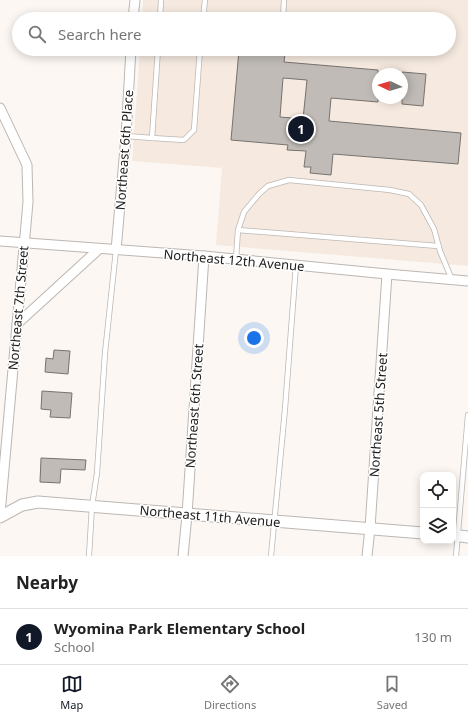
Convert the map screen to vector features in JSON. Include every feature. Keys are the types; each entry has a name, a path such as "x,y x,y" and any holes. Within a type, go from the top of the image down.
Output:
{"street":[{"path":"133,12 134,0"},
{"name":"Northeast 6th Place","path":"116,250 126,136 131,56"},
{"name":"Northeast 7th Street","path":"0,108 27,165 28,202 0,515"},
{"name":"Northeast 12th Avenue","path":"0,241 204,256 468,281"},
{"path":"17,324 99,249"},
{"name":"Northeast 6th Street","path":"183,556 204,256"},
{"name":"Northeast 5th Street","path":"367,556 387,274"},
{"name":"Northeast 11th Avenue","path":"0,515 22,505 38,502 420,533"}],"lane":[{"path":"160,12 161,0"},
{"path":"204,12 205,0"},
{"path":"283,12 284,0"},
{"path":"152,138 158,56"},
{"path":"126,136 184,140 194,130 199,56"},
{"path":"236,259 238,230 244,212 268,186 289,180 390,190 409,194 421,205 434,229 438,246 452,280"},
{"path":"238,230 438,246"},
{"path":"89,556 92,506 98,473 105,353 116,250"},
{"path":"271,556 285,409 296,265"},
{"path":"456,556 460,536 468,414"}],"shaded area":[{"path":"143,0 468,0 468,266 216,245 222,168 132,161 140,56 456,56 456,12 142,12"}],"building":[{"path":"238,56 285,56 284,62 372,69 372,101 331,98 329,121 461,133 458,164 333,154 331,175 310,173 311,167 304,167 306,151 287,150 288,145 231,140","holes":["283,78 307,80 303,119 280,117"]},
{"path":"408,72 426,74 423,106 402,104 408,104"},
{"path":"54,350 70,351 68,374 45,372 46,358 53,359"},
{"path":"42,391 72,393 70,418 50,417 51,410 41,409"},
{"path":"41,458 86,460 85,470 61,469 60,483 40,482"}],"place":[{"name":"Wyomina Park Elementary School","path":"301,129"}]}
